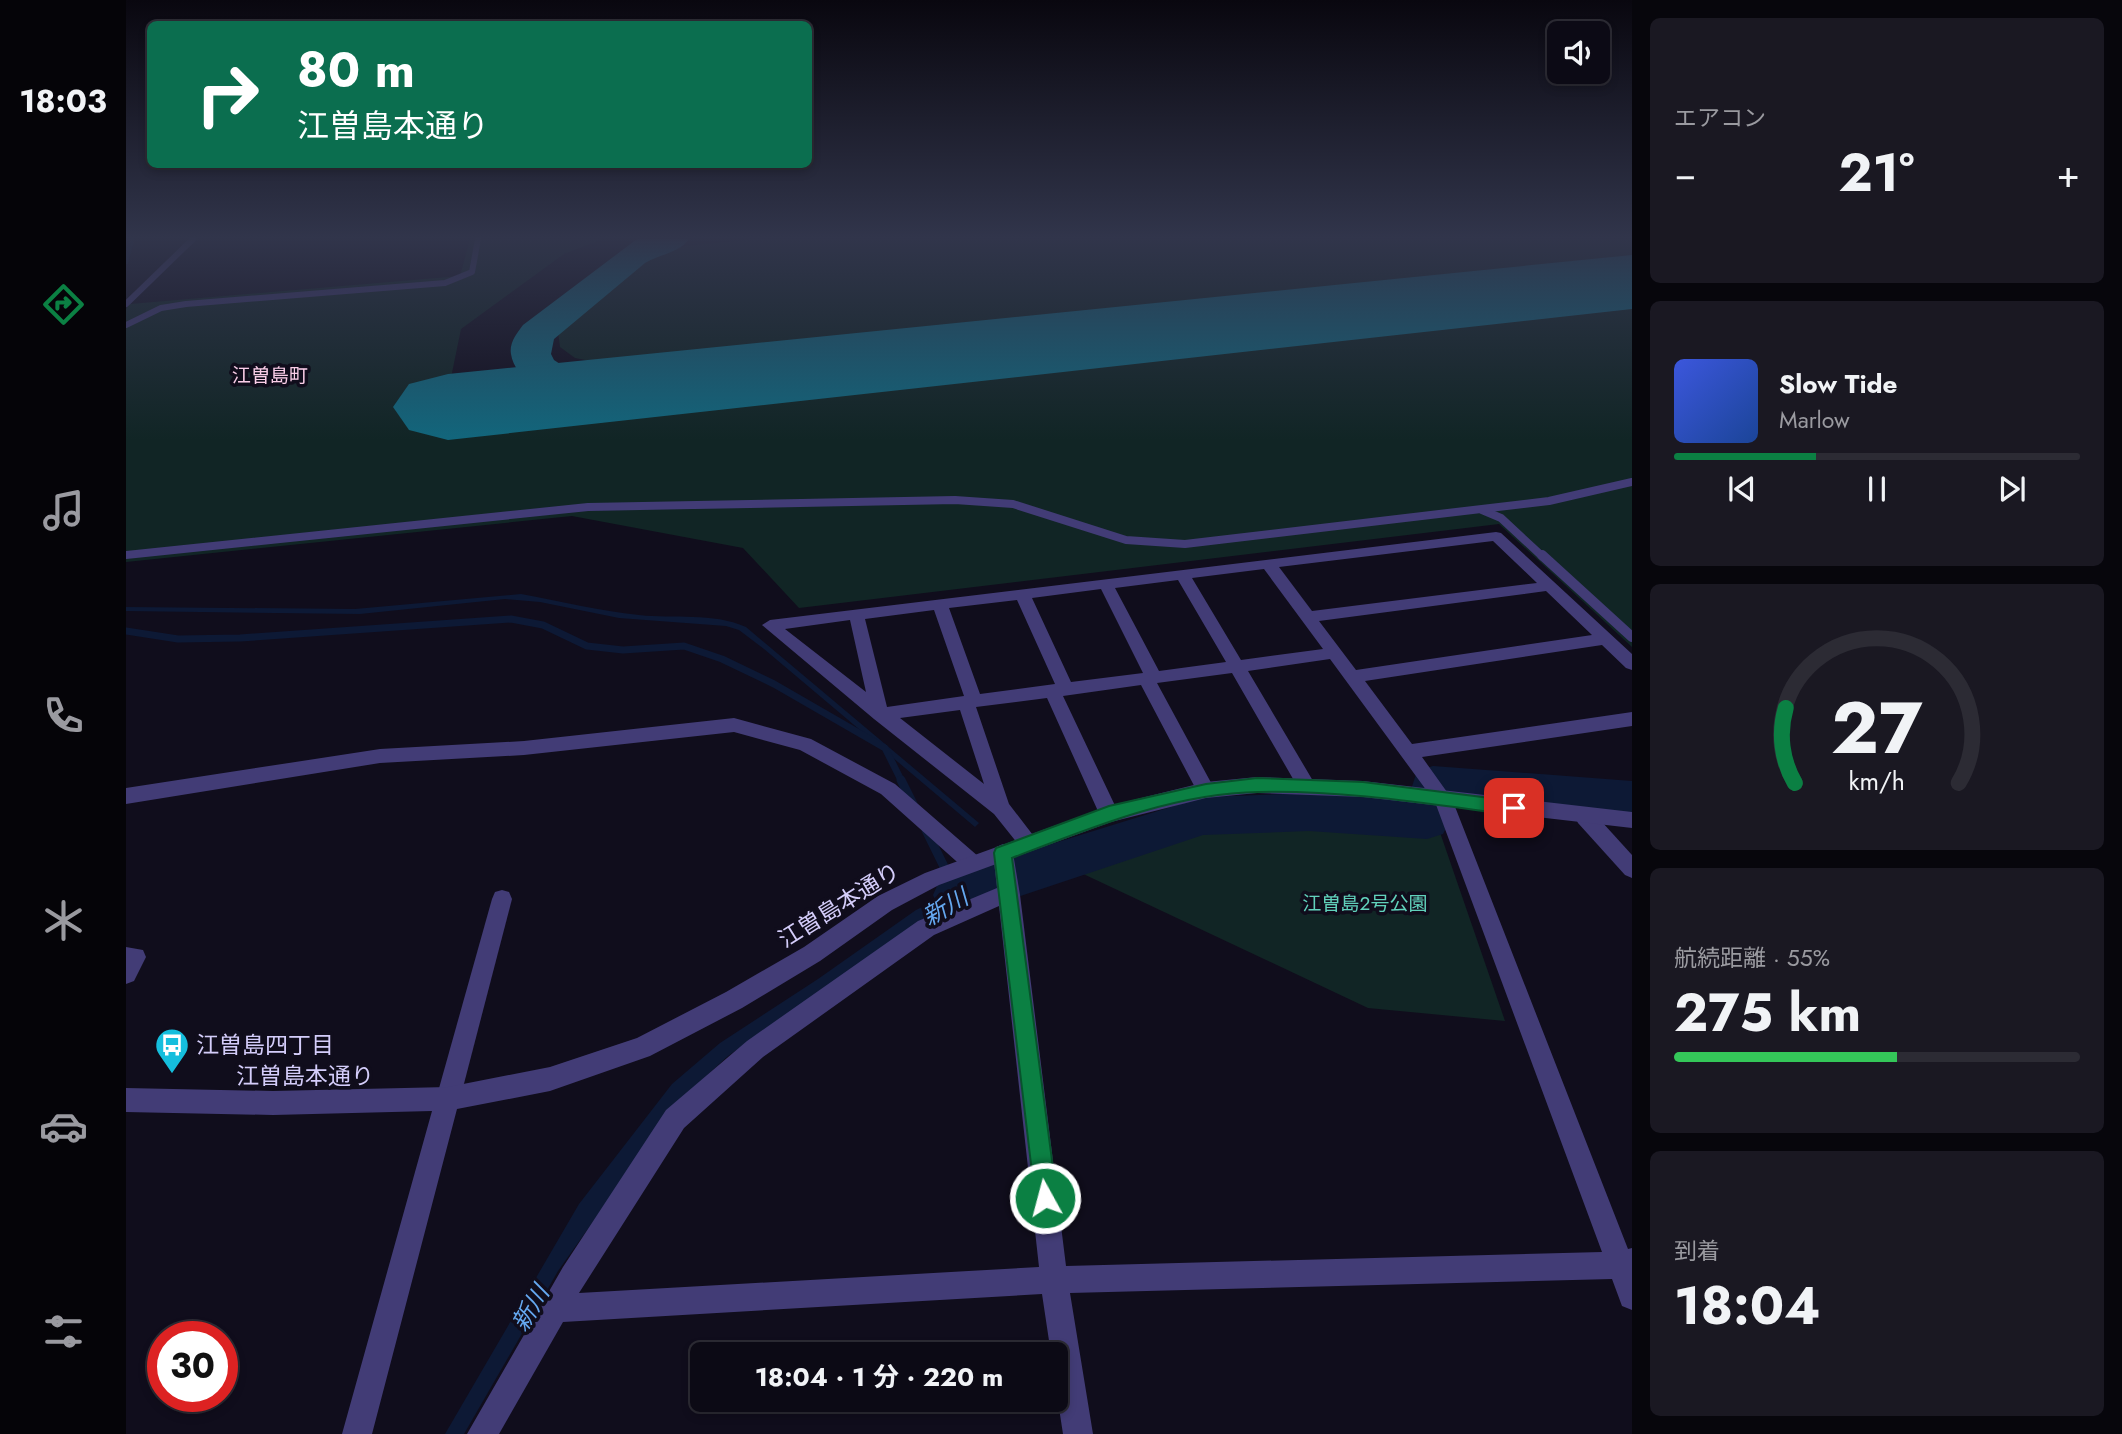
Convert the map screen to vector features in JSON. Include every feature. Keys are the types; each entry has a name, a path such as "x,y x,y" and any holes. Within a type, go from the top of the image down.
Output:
{"street":[{"path":"1029,843 1001,808 770,625 1496,536 1632,664"},
{"path":"1269,565 1443,799 1626,1263 1632,1296"},
{"path":"1183,575 1239,666 1307,786"},
{"path":"1106,585 1206,790"},
{"path":"1308,617 1549,586"},
{"path":"1023,595 1109,814"},
{"path":"940,606 1001,808"},
{"path":"857,616 880,714"},
{"path":"1352,677 1605,639"},
{"path":"880,714 1335,653"},
{"path":"1408,752 1632,719"},
{"path":"126,796 380,756 524,748 734,725 805,744 888,789 972,863"},
{"name":"江曽島本通り","path":"126,1100 286,1103 448,1099 550,1079 642,1048 734,1000 812,954 885,903 972,863 1109,814 1206,790 1257,785 1363,789 1585,817 1632,820"},
{"path":"1585,817 1632,869"},
{"path":"1003,853 1054,1280 1078,1434"},
{"path":"482,1434 556,1308 675,1119 755,1049 926,928 989,899 1010,895"},
{"path":"357,1434 502,899"},
{"path":"126,957 135,957 126,974"},
{"path":"556,1308 1054,1280 1626,1263"}],"lane":[{"path":"126,325 161,308 174,306"},
{"path":"126,555 588,507 955,500 1013,504 1126,540 1185,544 1549,501 1632,482"},
{"path":"1480,509 1501,518 1632,637"}],"green space":[{"path":"128,306 493,306 461,329 439,436 1632,306 1632,647 1499,524 799,608 743,548 572,516 126,562 126,309"},
{"path":"587,306 1191,306 611,365 575,358 560,347 558,332"},
{"name":"江曽島2号公園","path":"1297,801 1434,815 1505,1021 1368,1008 1043,855 1212,805"}],"water":[{"path":"521,594 624,613 720,619 746,627 979,823 975,827 764,649 739,630 726,626 619,618 540,602 505,599 360,614 126,611 126,607 355,609"},
{"path":"1282,801 1365,806 1368,817 1290,812 1212,817 1147,832 1042,867 1037,859 1169,816 1211,806"},
{"path":"962,888 969,898 915,925 728,1056 678,1102 558,1271 464,1434 445,1434 579,1204 672,1084 720,1043 916,910"}],"waterway":[{"path":"126,631 178,639 240,638 511,619 543,625 587,646 623,650 684,646 722,659 774,684 885,748 913,804"},
{"name":"新川","path":"958,895 1203,816 1309,812 1427,820 1433,784 1632,800"},
{"path":"926,830 958,895 956,897"}],"taxiway":[{"path":"571,306 537,333 531,354 534,362 548,377 577,394"}],"runway":[{"path":"448,407 1405,306"}],"place":[{"name":"江曽島四丁目","path":"172,1075"}],"district":[{"name":"江曽島町","path":"270,375"}],"route":[{"path":"1045,1198 1003,853 1109,814 1206,790 1257,785 1363,789 1514,808"}]}
